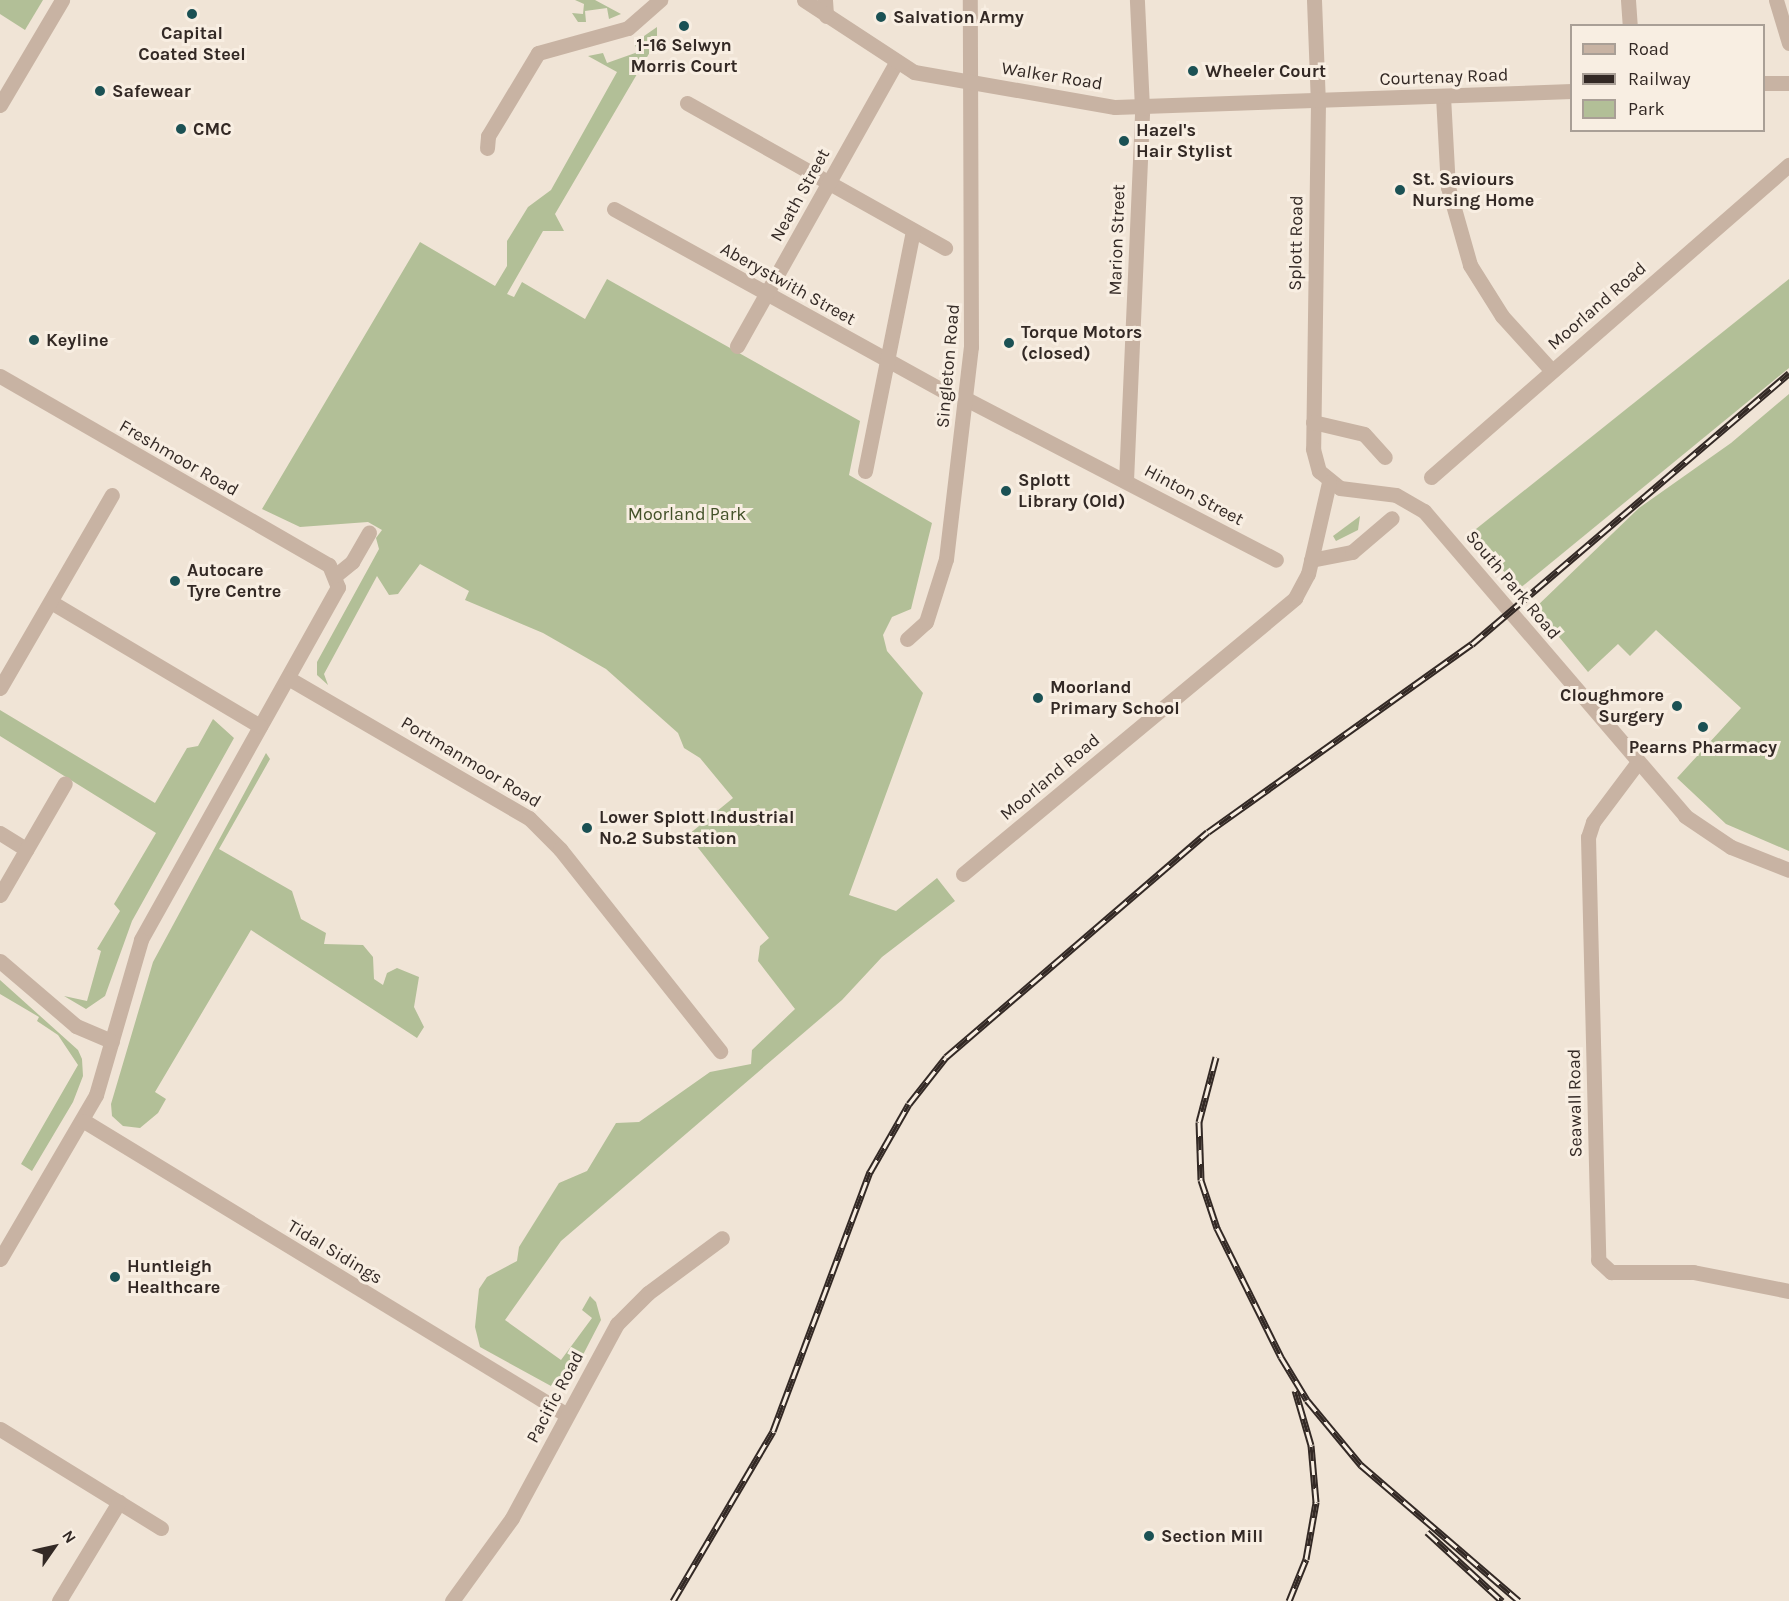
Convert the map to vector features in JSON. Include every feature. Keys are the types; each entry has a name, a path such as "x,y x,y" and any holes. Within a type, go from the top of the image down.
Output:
{"street":[{"path":"0,105 62,0"},
{"name":"Walker Road","path":"804,0 826,8 895,64 927,76 1142,108 1318,102"},
{"name":"Singleton Road","path":"907,639 926,622 946,559 966,399 974,277 970,0"},
{"name":"Marion Street","path":"1126,481 1142,108 1137,0"},
{"name":"Splott Road","path":"1314,0 1318,102 1313,422 1316,461 1329,482"},
{"path":"1628,0 1630,24"},
{"path":"1776,0 1789,43"},
{"path":"487,148 488,136 538,53 615,33 655,6"},
{"name":"Neath Street","path":"737,346 895,64"},
{"path":"1765,83 1789,83"},
{"name":"Courtenay Road","path":"1318,102 1570,92"},
{"path":"1443,96 1448,187 1470,265 1502,316 1552,371"},
{"path":"687,103 945,248"},
{"name":"Moorland Road","path":"1431,477 1789,165"},
{"name":"Aberystwith Street","path":"614,209 944,391"},
{"path":"865,471 885,360 913,231"},
{"name":"Freshmoor Road","path":"0,376 329,565 336,575"},
{"name":"Hinton Street","path":"966,399 1276,560"},
{"path":"1313,422 1364,434 1385,457"},
{"name":"Moorland Road","path":"963,874 1295,598 1311,560 1329,482"},
{"name":"South Park Road","path":"1329,482 1396,495 1424,511 1638,762 1697,826 1744,854 1789,870"},
{"path":"0,688 112,495"},
{"path":"1311,560 1352,552 1392,518"},
{"path":"0,1259 84,1120 112,1041 141,940 338,587 336,575 352,562 369,533"},
{"path":"51,602 261,726"},
{"name":"Portmanmoor Road","path":"288,678 529,818 560,849 720,1052"},
{"name":"Seawall Road","path":"1638,762 1593,822 1588,837 1598,1260 1611,1272 1693,1272 1789,1291"},
{"path":"0,895 65,783"},
{"path":"0,833 26,849"},
{"path":"0,962 76,1026 112,1041"},
{"name":"Tidal Sidings","path":"84,1120 567,1415"},
{"name":"Pacific Road","path":"452,1601 510,1522 567,1415 627,1312 722,1238"},
{"path":"0,1429 160,1528"},
{"path":"59,1601 119,1502"}],"green space":[{"path":"0,0 43,0 25,30 0,14"},
{"path":"575,0 595,0 621,14 609,19 607,8 585,11 586,22 578,22 572,13 583,14 584,4"},
{"name":"Moorland Park","path":"657,27 657,40 555,214 564,231 543,231 507,294 514,297 522,282 585,319 607,279 860,421 849,475 932,523 911,609 892,617 883,635 887,651 923,693 849,895 896,911 937,878 955,901 882,957 842,1000 561,1241 505,1320 561,1360 592,1318 582,1310 590,1296 596,1302 601,1320 571,1378 551,1386 480,1347 475,1327 479,1289 487,1277 517,1261 519,1247 559,1183 587,1171 616,1123 639,1122 710,1072 751,1064 752,1050 795,1009 758,961 760,946 769,938 688,835 733,798 700,758 684,748 678,733 606,669 543,633 465,600 469,591 420,564 398,594 389,595 377,576 324,674 328,685 317,675 317,662 379,549 376,538 382,530 368,522 300,527 262,509 420,242 495,286 507,266 507,241 528,207 551,190 617,72 588,56 603,53 607,63 638,52 634,43"},
{"path":"1789,279 1789,368 1519,589 1471,533"},
{"path":"1789,394 1789,851 1726,824 1677,778 1741,708 1656,630 1630,656 1618,644 1588,672 1535,608 1639,508 1731,443"},
{"path":"1360,516 1358,530 1336,541 1333,536"},
{"path":"0,710 155,803 187,748 198,746 213,719 234,738 132,921 105,996 86,1009 64,996 87,1001 101,951 97,949 120,911 114,904 156,833 0,736"},
{"path":"266,753 270,759 219,849 292,891 301,919 326,933 324,944 363,945 373,957 374,979 383,985 387,973 397,968 419,977 414,1007 424,1027 417,1038 251,930 155,1092 166,1099 158,1113 140,1128 123,1126 112,1116 111,1104 153,962"},
{"path":"0,980 78,1050 82,1059 83,1076 73,1102 32,1171 21,1164 78,1065 58,1035 37,1021 39,1017 0,994"}],"railway":[{"path":"673,1601 773,1431 870,1172 909,1104 946,1057 1208,832 1472,644 1789,373"},
{"path":"1216,1057 1199,1122 1201,1180 1217,1228 1281,1357 1307,1400 1361,1465 1519,1601"},
{"path":"1289,1601 1306,1559 1316,1502 1311,1445 1295,1390"},
{"path":"1427,1532 1502,1601"}],"place":[{"name":"Capital Coated Steel","path":"192,14"},
{"name":"Salvation Army","path":"881,17"},
{"name":"1-16 Selwyn Morris Court","path":"684,26"},
{"name":"Wheeler Court","path":"1193,71"},
{"name":"Safewear","path":"100,91"},
{"name":"CMC","path":"181,129"},
{"name":"Hazel's Hair Stylist","path":"1124,141"},
{"name":"St. Saviours Nursing Home","path":"1400,190"},
{"name":"Keyline","path":"34,340"},
{"name":"Torque Motors (closed)","path":"1009,343"},
{"name":"Splott Library (Old)","path":"1006,491"},
{"name":"Autocare Tyre Centre","path":"175,581"},
{"name":"Moorland Primary School","path":"1038,698"},
{"name":"Cloughmore Surgery","path":"1677,706"},
{"name":"Pearns Pharmacy","path":"1703,727"},
{"name":"Lower Splott Industrial No.2 Substation","path":"587,828"},
{"name":"Huntleigh Healthcare","path":"115,1277"},
{"name":"Section Mill","path":"1149,1536"}]}
